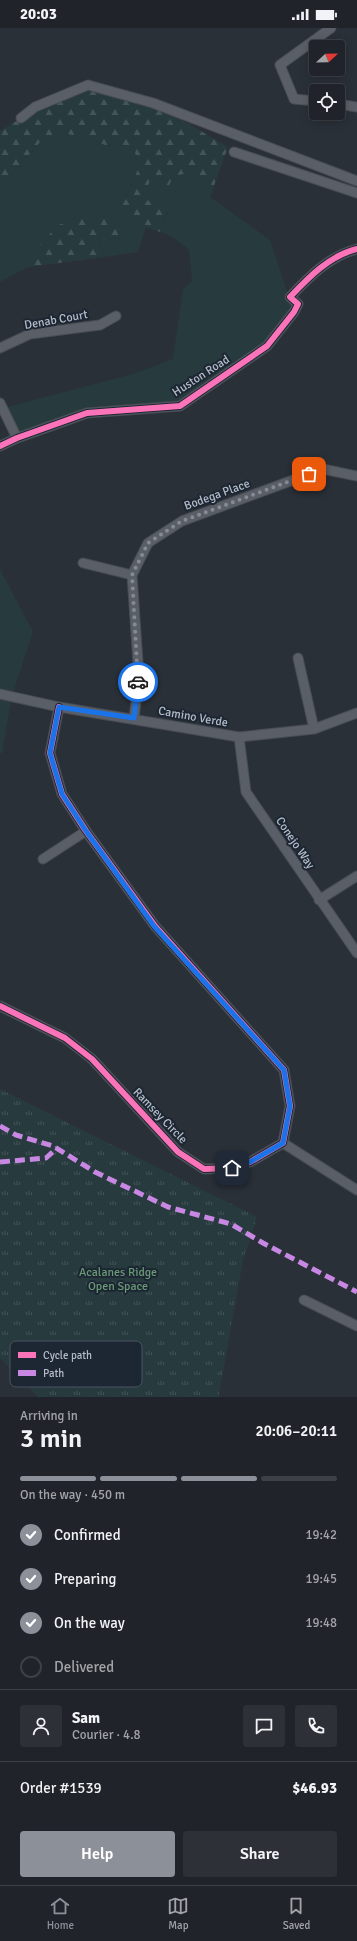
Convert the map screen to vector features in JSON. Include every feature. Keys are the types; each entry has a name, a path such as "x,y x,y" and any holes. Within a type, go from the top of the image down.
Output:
{"street":[{"path":"309,100 294,99 280,64 331,28"},
{"path":"21,118 35,107 88,85 153,104 357,181"},
{"path":"345,105 357,107"},
{"path":"234,152 357,193"},
{"name":"Huston Road","path":"0,446 17,438 87,413 180,406 267,346 294,312 298,304 290,297 311,275 343,252 357,249"},
{"name":"Denab Court","path":"0,348 30,334 100,325 116,316"},
{"path":"0,403 17,438"},
{"name":"Bodega Place","path":"132,575 148,543 182,521 323,469 357,476"},
{"path":"83,563 132,575 139,677 134,718"},
{"path":"298,658 314,729"},
{"name":"Camino Verde","path":"0,694 59,707 134,718 239,737 314,729 357,713"},
{"path":"59,707 50,753 62,794 86,831 154,926 284,1070 290,1106 283,1143 357,1190"},
{"name":"Conejo Way","path":"239,737 246,792 319,900 357,953"},
{"path":"43,859 86,831"},
{"path":"319,900 357,876"},
{"name":"Ramsey Circle","path":"0,1006 65,1038 92,1059 178,1152 204,1169 232,1168 250,1162 283,1143"},
{"path":"304,1300 357,1326"}],"green space":[{"path":"88,85 153,103 228,147 210,197 189,173 173,176 167,191 150,181 143,198 168,211 160,232 146,227 122,206 139,167 133,146 105,145 68,134 41,141 8,179 0,183 0,131 21,118"},
{"path":"68,134 105,145 133,146 139,167 123,205 146,227 138,252 104,257 100,241 122,237 39,246 28,267 0,282 0,183 8,179 41,141"},
{"path":"189,173 210,197 270,240 294,312 267,346 180,406 87,413 17,438 3,408 133,374 173,359 183,289 192,281 189,250 173,237 160,232 168,212 142,198 150,181"},
{"path":"85,217 110,217 122,237 100,241 104,257 28,267 39,246 58,225"},
{"path":"0,569 33,632 12,696 2,753 0,753"},
{"name":"Acalanes Ridge Open Space","path":"0,1089 257,1217 243,1260 219,1397 38,1397 28,1387 142,1387 142,1341 10,1341 10,1368 0,1358"}],"marked path":[{"path":"0,1126 16,1135 53,1146 95,1172 168,1207 231,1224 263,1243 357,1292"},
{"path":"0,1162 46,1158 57,1148"}],"cycle path":[{"path":"0,446 17,438 87,413 180,406 267,346 294,312 298,304 290,297 320,268 337,257 357,249"},
{"path":"0,1006 65,1038 92,1059 178,1152 204,1169 232,1168 250,1162 283,1143 290,1106 284,1070 155,926 86,831 62,794 50,753 59,707"}],"way so far":[{"path":"138,682 139,677 132,575 148,543 182,521 309,474"}],"route":[{"path":"138,682 134,718 59,707 50,753 62,794 86,831 154,926 284,1070 290,1106 283,1143 250,1162 232,1168"}]}
